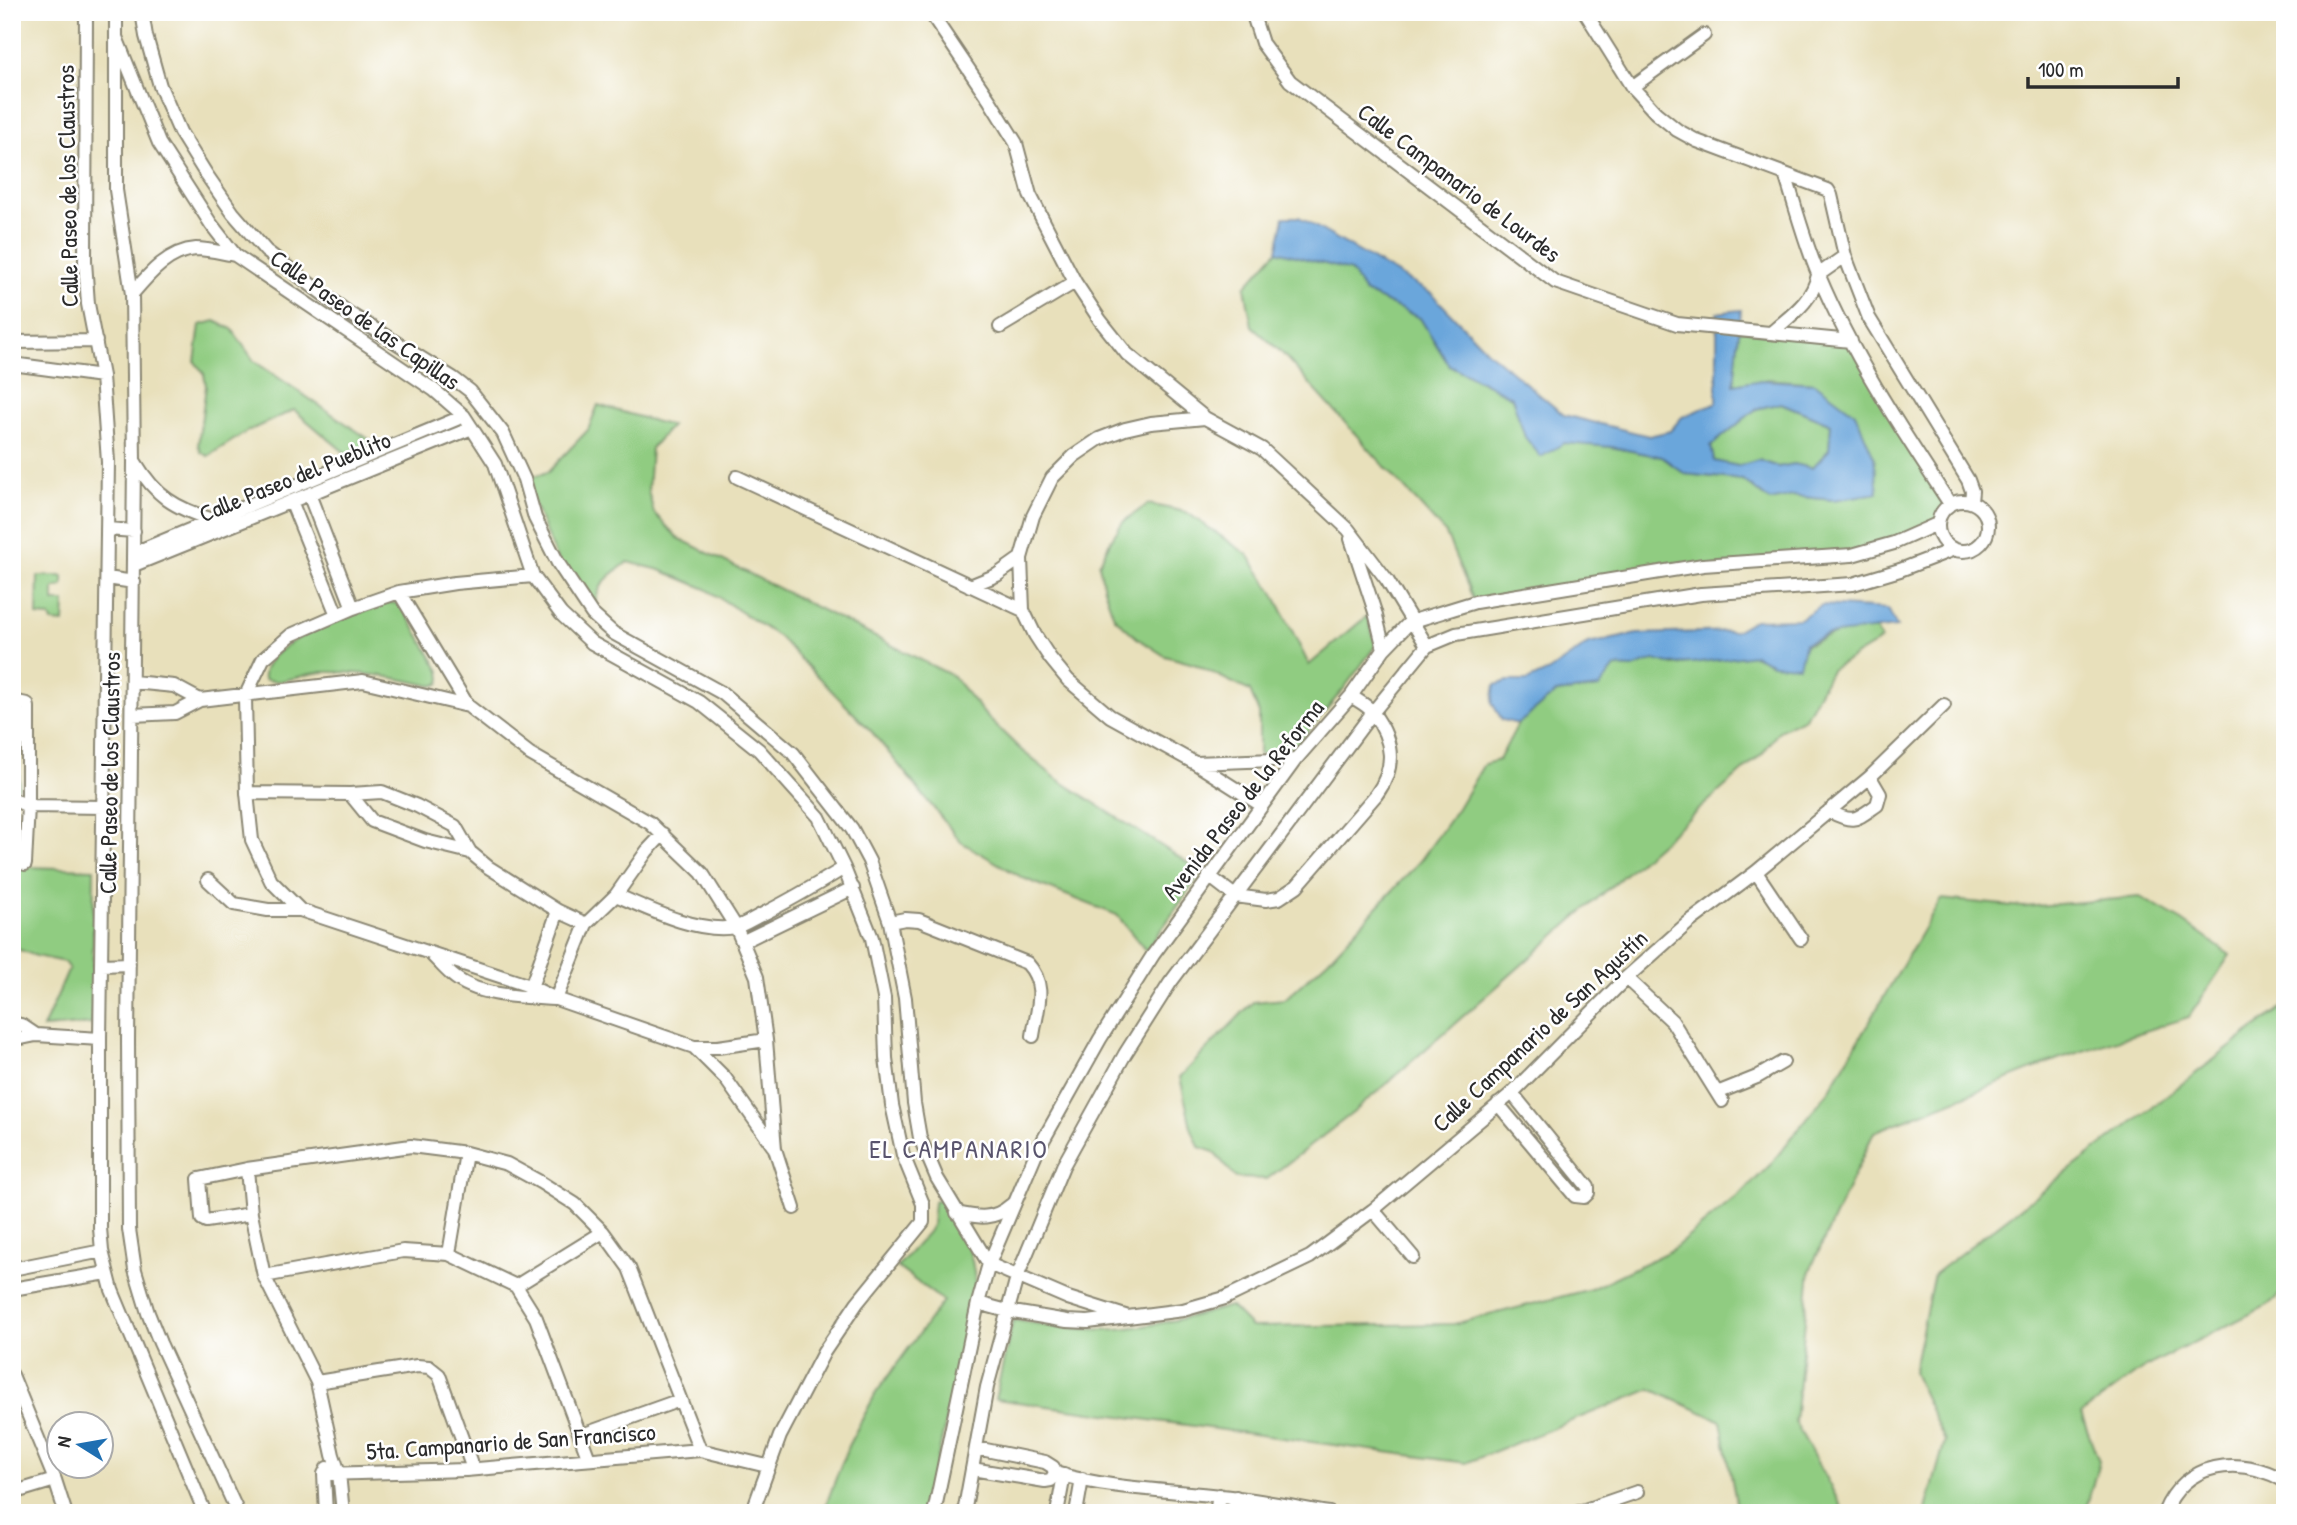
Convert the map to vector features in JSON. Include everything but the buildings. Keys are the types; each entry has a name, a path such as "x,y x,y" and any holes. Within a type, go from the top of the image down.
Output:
{"street":[{"name":"Calle Paseo de los Claustros","path":"86,12 85,261 88,304 102,376 108,462 100,1228 102,1251 117,1303 205,1513"},
{"name":"Calle Paseo de los Claustros","path":"116,12 117,190 132,294 134,462 127,1187 129,1229 135,1269 160,1343 238,1513"},
{"path":"142,12 160,86 180,132 233,213 266,251 348,312 470,391 503,433 524,479 535,518 580,600 613,633 722,694 793,753 852,829 869,861 890,922 905,998 914,1103 920,1138 937,1178 989,1264"},
{"path":"930,12 1016,143 1030,195 1075,282 1127,354 1205,418 1262,449 1348,529 1387,580 1427,646"},
{"name":"Calle Campanario de Lourdes","path":"1252,12 1262,43 1290,81 1555,282 1677,324 1851,341"},
{"path":"1585,12 1632,86 1656,113 1677,130 1698,141 1828,190 1845,256 1870,317 1970,484 1971,502"},
{"path":"1632,86 1704,34"},
{"name":"Calle Paseo de las Capillas","path":"116,37 159,143 235,255 434,390 464,416 495,464 533,576 561,614 592,643 699,702 759,750 819,817 844,868 872,938 884,998 886,1058 892,1105 903,1155 918,1190 924,1216 919,1229 890,1261 824,1352 799,1395 767,1466"},
{"path":"1785,174 1818,275 1851,341 1914,448 1951,504"},
{"path":"132,294 155,268 174,256 195,249 235,255"},
{"path":"1771,333 1807,302 1815,289 1818,275 1845,256"},
{"path":"1000,327 1075,282"},
{"path":"12,342 96,341"},
{"path":"12,364 102,376"},
{"name":"Calle Paseo del Pueblito","path":"134,559 213,520 309,495 336,478 464,416"},
{"path":"1205,418 1151,423 1099,439 1074,456 1052,478 1033,516 1021,558 1023,610 1035,635 1068,680 1110,716 1195,763 1261,805"},
{"name":"Calle Paseo del Pueblito","path":"134,559 336,478 472,428"},
{"path":"134,462 148,483 167,501 213,520"},
{"path":"737,477 1023,610"},
{"path":"309,495 353,608"},
{"path":"291,501 337,615"},
{"path":"1958,501 1971,502 1986,514 1987,536 1978,547 1961,553 1943,543 1937,524 1944,509 1951,504 1958,501"},
{"name":"Avenida Paseo de la Reforma","path":"934,1513 978,1303 989,1264 1036,1153 1100,1039 1153,955 1296,759 1351,696 1384,649 1410,622 1475,602 1703,565 1852,555 1894,543 1937,524"},
{"path":"107,529 134,531"},
{"path":"1348,529 1384,649"},
{"name":"Avenida Paseo de la Reforma","path":"964,1513 987,1387 1007,1311 1017,1277 1063,1166 1125,1054 1170,983 1373,712 1427,646 1456,634 1701,594 1853,584 1952,550"},
{"path":"970,586 997,575 1021,558"},
{"path":"300,910 271,881 252,840 247,793 245,697 263,659 290,635 399,592 455,583 533,576"},
{"path":"107,578 134,582"},
{"path":"399,592 468,706 530,754 650,823 702,873 744,942 757,977 766,1040 775,1149 794,1208"},
{"path":"132,715 174,713 200,701 363,681 468,706"},
{"path":"133,682 174,686 200,701"},
{"path":"1209,876 1235,896 1266,900 1279,898 1297,886 1385,783 1391,767 1391,752 1373,712 1351,696"},
{"path":"12,701 27,704 28,707 25,864"},
{"name":"Calle Campanario de San Agustín","path":"978,1303 1007,1311 1088,1322 1183,1310 1225,1298 1310,1257 1373,1210 1512,1093 1626,978 1688,923 1756,872 1870,777 1944,705"},
{"path":"1195,763 1296,759"},
{"path":"1829,811 1852,820 1877,804 1880,794 1870,777"},
{"path":"247,793 382,792 417,806 455,827 470,852 488,867 558,911 586,924"},
{"path":"350,794 372,821 425,841 470,852"},
{"path":"12,799 28,806 104,807"},
{"path":"556,999 586,924 615,895 663,834"},
{"path":"615,895 693,924 718,928 736,927 805,893 844,868"},
{"path":"1756,872 1801,939"},
{"path":"208,880 234,904 268,911 300,910 431,953 529,992 694,1047 718,1047 766,1040"},
{"path":"744,942 853,888"},
{"path":"529,992 558,911"},
{"path":"890,922 919,920 1027,963 1037,974 1040,988 1033,1036"},
{"path":"431,953 454,978 499,995 529,992"},
{"path":"102,965 129,964"},
{"path":"1626,978 1672,1021 1720,1097 1783,1062"},
{"path":"12,1023 36,1035"},
{"path":"12,1040 36,1035 100,1039"},
{"path":"694,1047 725,1078 775,1149"},
{"path":"1498,1104 1575,1196 1584,1197 1588,1187 1512,1093"},
{"path":"251,1214 206,1221 202,1219 199,1179 247,1169 411,1146 466,1153 506,1164 575,1204 603,1232 629,1268 700,1450"},
{"path":"449,1254 466,1153"},
{"path":"247,1169 251,1214 264,1276 317,1382 333,1455 340,1473 343,1513"},
{"path":"957,1213 987,1217 1002,1213 1014,1202"},
{"path":"1373,1210 1413,1256"},
{"path":"516,1286 603,1232"},
{"path":"12,1269 102,1251"},
{"path":"264,1276 403,1251 449,1254 516,1286 536,1318 589,1459"},
{"name":"Calle Campanario de San Agustín","path":"989,1264 1017,1277 1125,1316"},
{"path":"12,1289 107,1273"},
{"path":"317,1382 417,1366 429,1367 439,1375 472,1469"},
{"path":"12,1375 46,1458"},
{"path":"582,1435 680,1400"},
{"path":"976,1448 1053,1466 1059,1474 1057,1513"},
{"name":"5ta. Campanario de San Francisco","path":"324,1474 472,1469 700,1450 767,1466"},
{"path":"326,1513 324,1474 333,1455"},
{"path":"752,1513 767,1466"},
{"path":"2164,1513 2177,1488 2201,1471 2236,1467 2265,1471 2285,1480"},
{"path":"972,1469 1045,1481 1059,1474 1121,1485 1236,1497 1329,1513"},
{"path":"1076,1513 1082,1479"},
{"path":"12,1493 55,1480 65,1511"},
{"path":"1576,1513 1637,1492"},
{"path":"1216,1513 1219,1495"},
{"path":"1234,1513 1236,1497"}],"green space":[{"path":"1277,251 1352,271 1364,292 1420,318 1449,365 1512,397 1525,437 1611,447 1662,457 1685,474 1743,480 1770,501 1793,496 1833,500 1878,493 1874,457 1815,383 1768,379 1734,385 1739,330 1849,342 1948,505 1939,516 1937,524 1848,554 1799,555 1474,601 1446,534 1281,352 1252,326 1245,287"},
{"path":"215,321 232,329 254,361 379,446 350,457 294,410 248,431 208,456 201,452 198,445 206,386 204,374 195,362 200,325"},
{"path":"1781,403 1831,424 1829,450 1812,468 1794,464 1778,467 1759,460 1738,466 1714,461 1711,446 1756,409"},
{"path":"598,405 671,426 651,448 648,491 654,513 678,538 953,676 986,716 1020,749 1057,779 1202,872 1146,951 1117,915 1023,878 961,842 872,732 779,637 706,589 660,570 628,562 603,583 592,614 558,563 524,479 548,472 588,430"},
{"path":"1148,504 1186,512 1248,555 1274,594 1309,665 1367,616 1376,645 1291,752 1259,754 1259,713 1250,691 1194,664 1165,656 1137,638 1114,617 1099,564 1123,522"},
{"path":"38,576 63,576 63,586 54,588 54,602 65,602 64,623 52,622 50,617 37,616"},
{"path":"388,602 399,604 403,608 440,671 439,684 432,686 351,672 323,672 278,681 264,679 267,665 293,641"},
{"path":"1876,629 1881,640 1831,670 1805,718 1779,731 1762,754 1354,1112 1267,1179 1236,1178 1214,1152 1199,1147 1191,1127 1180,1077 1253,1002 1285,999 1328,960 1420,861 1458,808 1484,764 1499,760 1518,724 1556,693 1598,688 1615,667 1633,668 1654,660 1674,665 1754,655 1773,664 1822,638"},
{"path":"12,706 21,707 19,788 12,788"},
{"path":"12,862 27,867 94,869 92,1024 43,1028 69,969 64,962 12,947"},
{"path":"2140,897 2182,921 2230,955 2189,1017 2058,1059 1874,1132 1810,1270 1795,1422 1845,1513 1738,1513 1721,1421 1651,1389 1466,1463 995,1399 1013,1320 1052,1326 1117,1329 1146,1326 1230,1306 1251,1327 1454,1324 1591,1289 1672,1250 1744,1191 1770,1165 1830,1089 1941,899 2024,907"},
{"path":"2285,1005 2285,1290 2268,1305 2145,1367 2081,1414 2099,1461 2085,1513 1925,1513 1945,1441 1913,1373 1934,1274"},
{"path":"942,1198 969,1250 975,1285 926,1513 823,1513 848,1446 876,1393 943,1301 897,1267 928,1232 932,1225 934,1202"}],"water":[{"path":"1284,217 1299,217 1432,294 1487,351 1564,415 1649,436 1670,431 1682,417 1717,402 1717,313 1741,310 1734,385 1761,380 1815,383 1855,413 1874,457 1878,493 1833,500 1793,496 1770,501 1743,480 1685,474 1662,457 1611,447 1564,443 1541,457 1525,437 1512,397 1449,365 1420,318 1364,292 1351,271 1277,251","holes":["1781,403 1831,424 1829,450 1812,468 1794,464 1778,467 1759,460 1738,466 1714,461 1711,446 1756,409"]},
{"path":"1822,605 1888,609 1897,627 1827,635 1805,643 1799,666 1773,664 1754,655 1693,663 1669,664 1654,660 1633,668 1615,667 1599,688 1556,693 1518,724 1502,720 1492,703 1495,685 1508,681 1527,681 1549,671 1588,644 1637,634 1735,631 1754,620 1799,619"}],"district":[{"name":"EL CAMPANARIO","path":"959,1149"}]}
